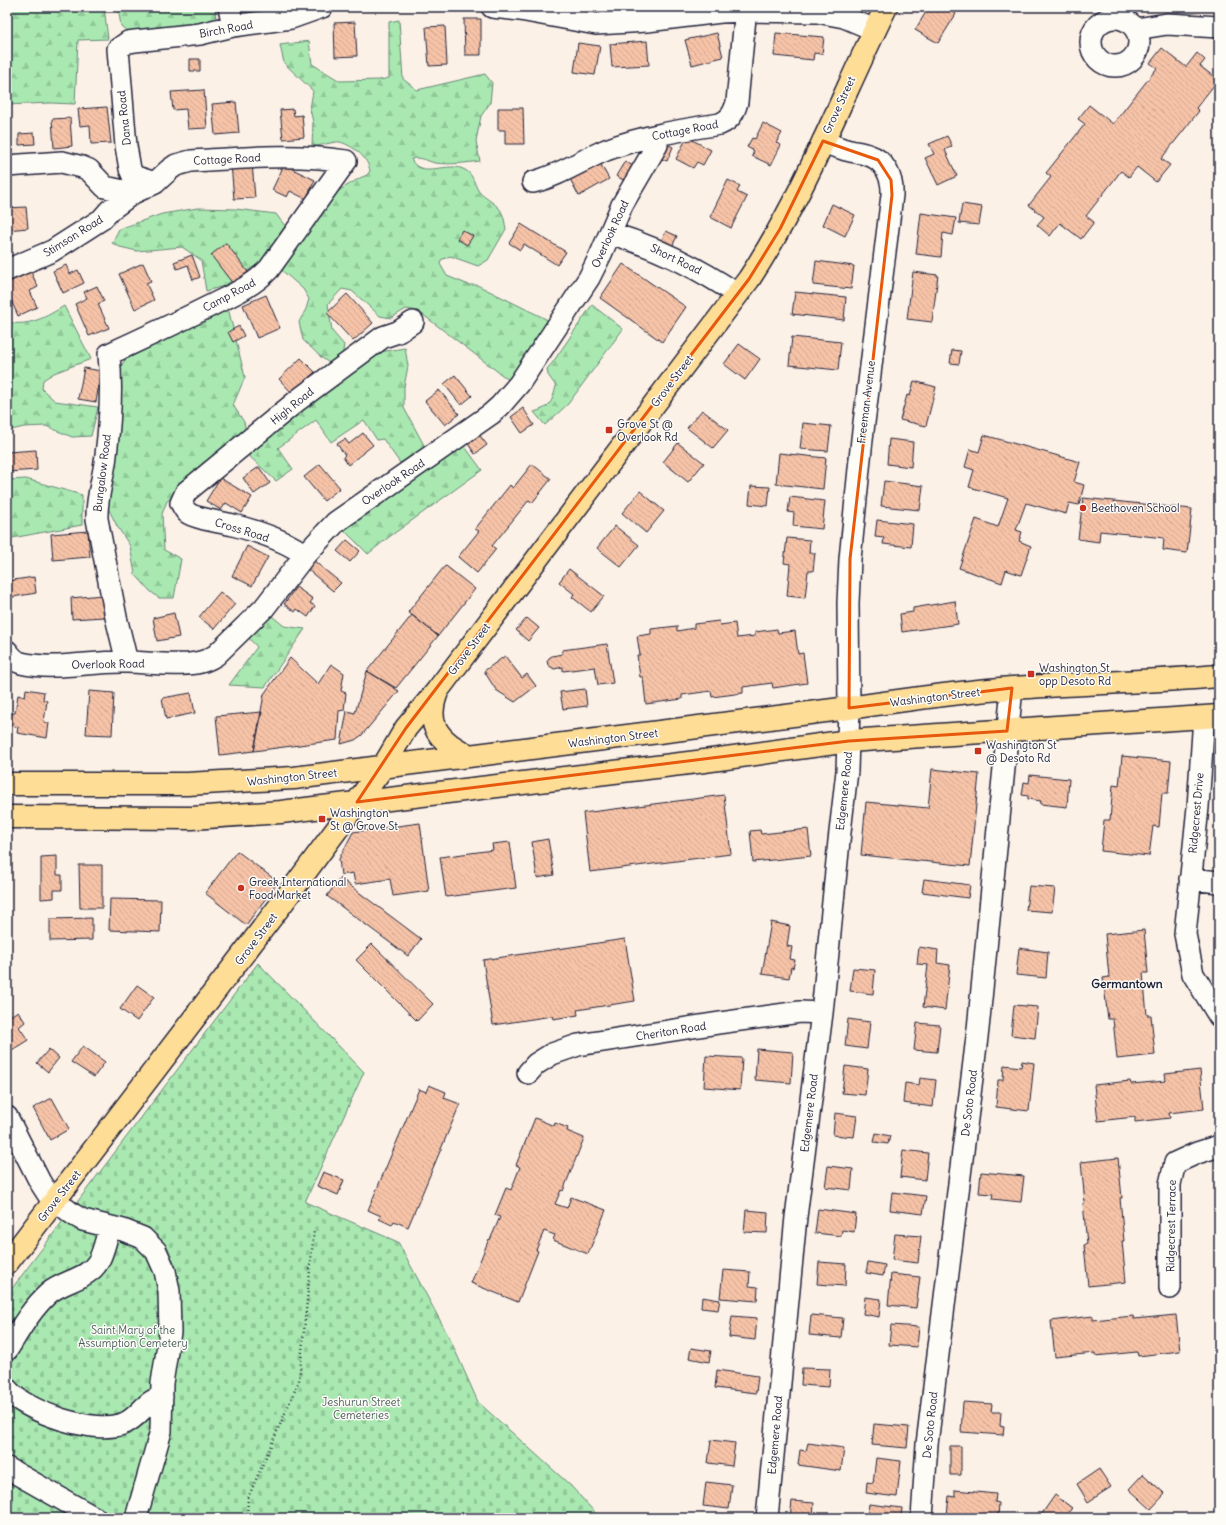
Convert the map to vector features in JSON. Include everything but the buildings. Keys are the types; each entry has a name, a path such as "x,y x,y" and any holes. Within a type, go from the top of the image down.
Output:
{"main road":[{"name":"Grove Street","path":"7,1263 283,902 383,767 406,728 437,691 737,294 758,264 780,229 886,7"},
{"name":"Washington Street","path":"7,784 150,785 222,783 294,778 928,697 1012,688 1219,676"},
{"path":"437,691 432,709 434,726 444,740 459,752 470,756"},
{"path":"7,817 192,818 281,812 689,763 849,741 1212,717"}],"street":[{"name":"Birch Road","path":"128,42 200,34 231,17 291,18 322,7"},
{"path":"492,7 520,10 596,24 635,23 745,9 817,12 844,17 875,30"},
{"name":"Cottage Road","path":"533,182 550,177 606,151 658,135 720,124 727,121 732,116 737,102 745,9"},
{"path":"1136,29 1167,24 1219,27"},
{"name":"Dana Road","path":"128,42 118,49 127,154 130,161 130,170 133,176 155,183"},
{"name":"Overlook Road","path":"14,657 44,666 126,662 175,666 197,663 216,655 264,608 326,530 347,513 480,422 500,406 519,384 589,278 622,205 657,145 658,135"},
{"name":"Freeman Avenue","path":"823,141 843,149 866,154 878,160 888,173 892,187 862,439 850,558 848,603 849,708"},
{"name":"Cottage Road","path":"133,193 155,183 169,170 183,162 288,156 346,161"},
{"name":"Camp Road","path":"109,354 171,326 247,287 261,278 346,161"},
{"path":"7,166 62,162 82,166 89,170 105,187 133,193"},
{"name":"Stimson Road","path":"7,270 52,251 102,219 110,210 133,193"},
{"name":"Short Road","path":"610,233 664,252 708,275 737,294"},
{"name":"High Road","path":"181,503 186,492 192,486 298,400 383,337 398,332 413,322"},
{"name":"Bungalow Road","path":"109,354 110,381 107,442 97,506 97,519 126,662"},
{"name":"Cross Road","path":"181,503 188,514 233,525 291,545 305,555"},
{"name":"De Soto Road","path":"922,1518 927,1444 978,1029 1012,688"},
{"name":"Edgemere Road","path":"767,1518 796,1217 822,1013 847,771 849,708"},
{"name":"Ridgecrest Drive","path":"1190,879 1198,807 1212,717"},
{"path":"1219,882 1190,879 1185,934 1193,974 1219,1016"},
{"name":"Cheriton Road","path":"528,1073 536,1064 552,1054 578,1045 800,1012 822,1013"},
{"path":"7,1117 44,1189 55,1201 83,1220 138,1235 148,1242 159,1258 165,1271 169,1291 170,1332 162,1382 162,1421 159,1441 136,1518"},
{"name":"Ridgecrest Terrace","path":"1170,1288 1170,1184 1175,1163 1197,1153 1219,1146"},
{"path":"7,1350 33,1310 42,1300 58,1287 90,1271 98,1263 110,1227"},
{"path":"7,1390 18,1399 41,1410 70,1421 96,1427 116,1426 126,1422 152,1401 162,1397"},
{"path":"7,1468 95,1518"}],"path":[{"path":"247,1518 248,1498 299,1381 314,1230"}],"highlighted area":[{"path":"823,141 878,160 891,180 892,195 850,559 849,708 1012,688 1007,731 849,741 357,802 406,728 749,279 780,229"}],"green space":[{"path":"7,7 104,7 108,39 78,40 75,104 50,103 7,105"},
{"path":"118,7 215,7 216,21 130,34 121,26"},
{"path":"399,20 403,79 417,90 485,74 492,83 490,103 481,116 476,141 480,161 446,164 435,163 421,158 411,159 415,165 421,168 428,169 451,167 465,170 472,177 480,193 498,207 502,213 506,229 488,260 478,266 450,256 441,260 440,264 447,276 469,285 477,285 546,319 548,323 510,381 418,311 406,309 391,318 380,316 352,291 342,289 328,304 332,331 344,345 342,357 332,365 322,358 303,340 299,322 306,309 309,299 303,289 278,267 328,197 367,175 370,171 369,166 360,153 350,146 338,142 312,147 313,122 310,109 313,91 284,63 280,45 309,41 312,64 340,81 380,80 389,78 389,22"},
{"path":"198,208 236,209 276,214 285,226 261,262 224,286 206,291 201,260 182,247 137,251 120,247 112,243 119,229 162,214"},
{"path":"592,305 623,329 568,404 545,425 534,412 547,406 552,400 556,386 548,375 547,369"},
{"path":"64,306 91,359 54,373 43,380 42,389 55,401 98,407 91,436 72,437 46,426 24,427 7,431 7,322 30,322 51,314"},
{"path":"228,308 245,377 233,405 244,422 247,436 167,501 162,514 164,550 181,559 174,598 159,598 150,591 135,574 130,546 117,526 108,508 116,388 121,366 125,360"},
{"path":"405,348 408,366 404,387 404,408 425,447 400,463 383,439 377,440 364,420 331,442 316,420 278,448 293,469 276,481 247,454 280,425 380,352"},
{"path":"463,444 482,470 389,537 368,554 342,528"},
{"path":"26,479 82,495 82,525 7,539 7,480"},
{"path":"267,612 284,626 305,629 265,687 229,685 257,647 247,636"},
{"name":"Saint Mary of the Assumption Cemetery","path":"258,963 364,1072 305,1202 398,1242 450,1339 478,1402 570,1485 600,1518 7,1518 7,1295"}],"place":[{"name":"Grove St @ Overlook Rd","path":"609,430"},
{"name":"Beethoven School","path":"1083,508"},
{"name":"Washington St opp Desoto Rd","path":"1031,674"},
{"name":"Washington St @ Desoto Rd","path":"978,751"},
{"name":"Washington St @ Grove St","path":"322,819"},
{"name":"Greek International Food Market","path":"241,888"}],"district":[{"name":"Germantown","path":"1127,984"}],"park label":[{"name":"Jeshurun Street Cemeteries","path":"361,1408"}]}
